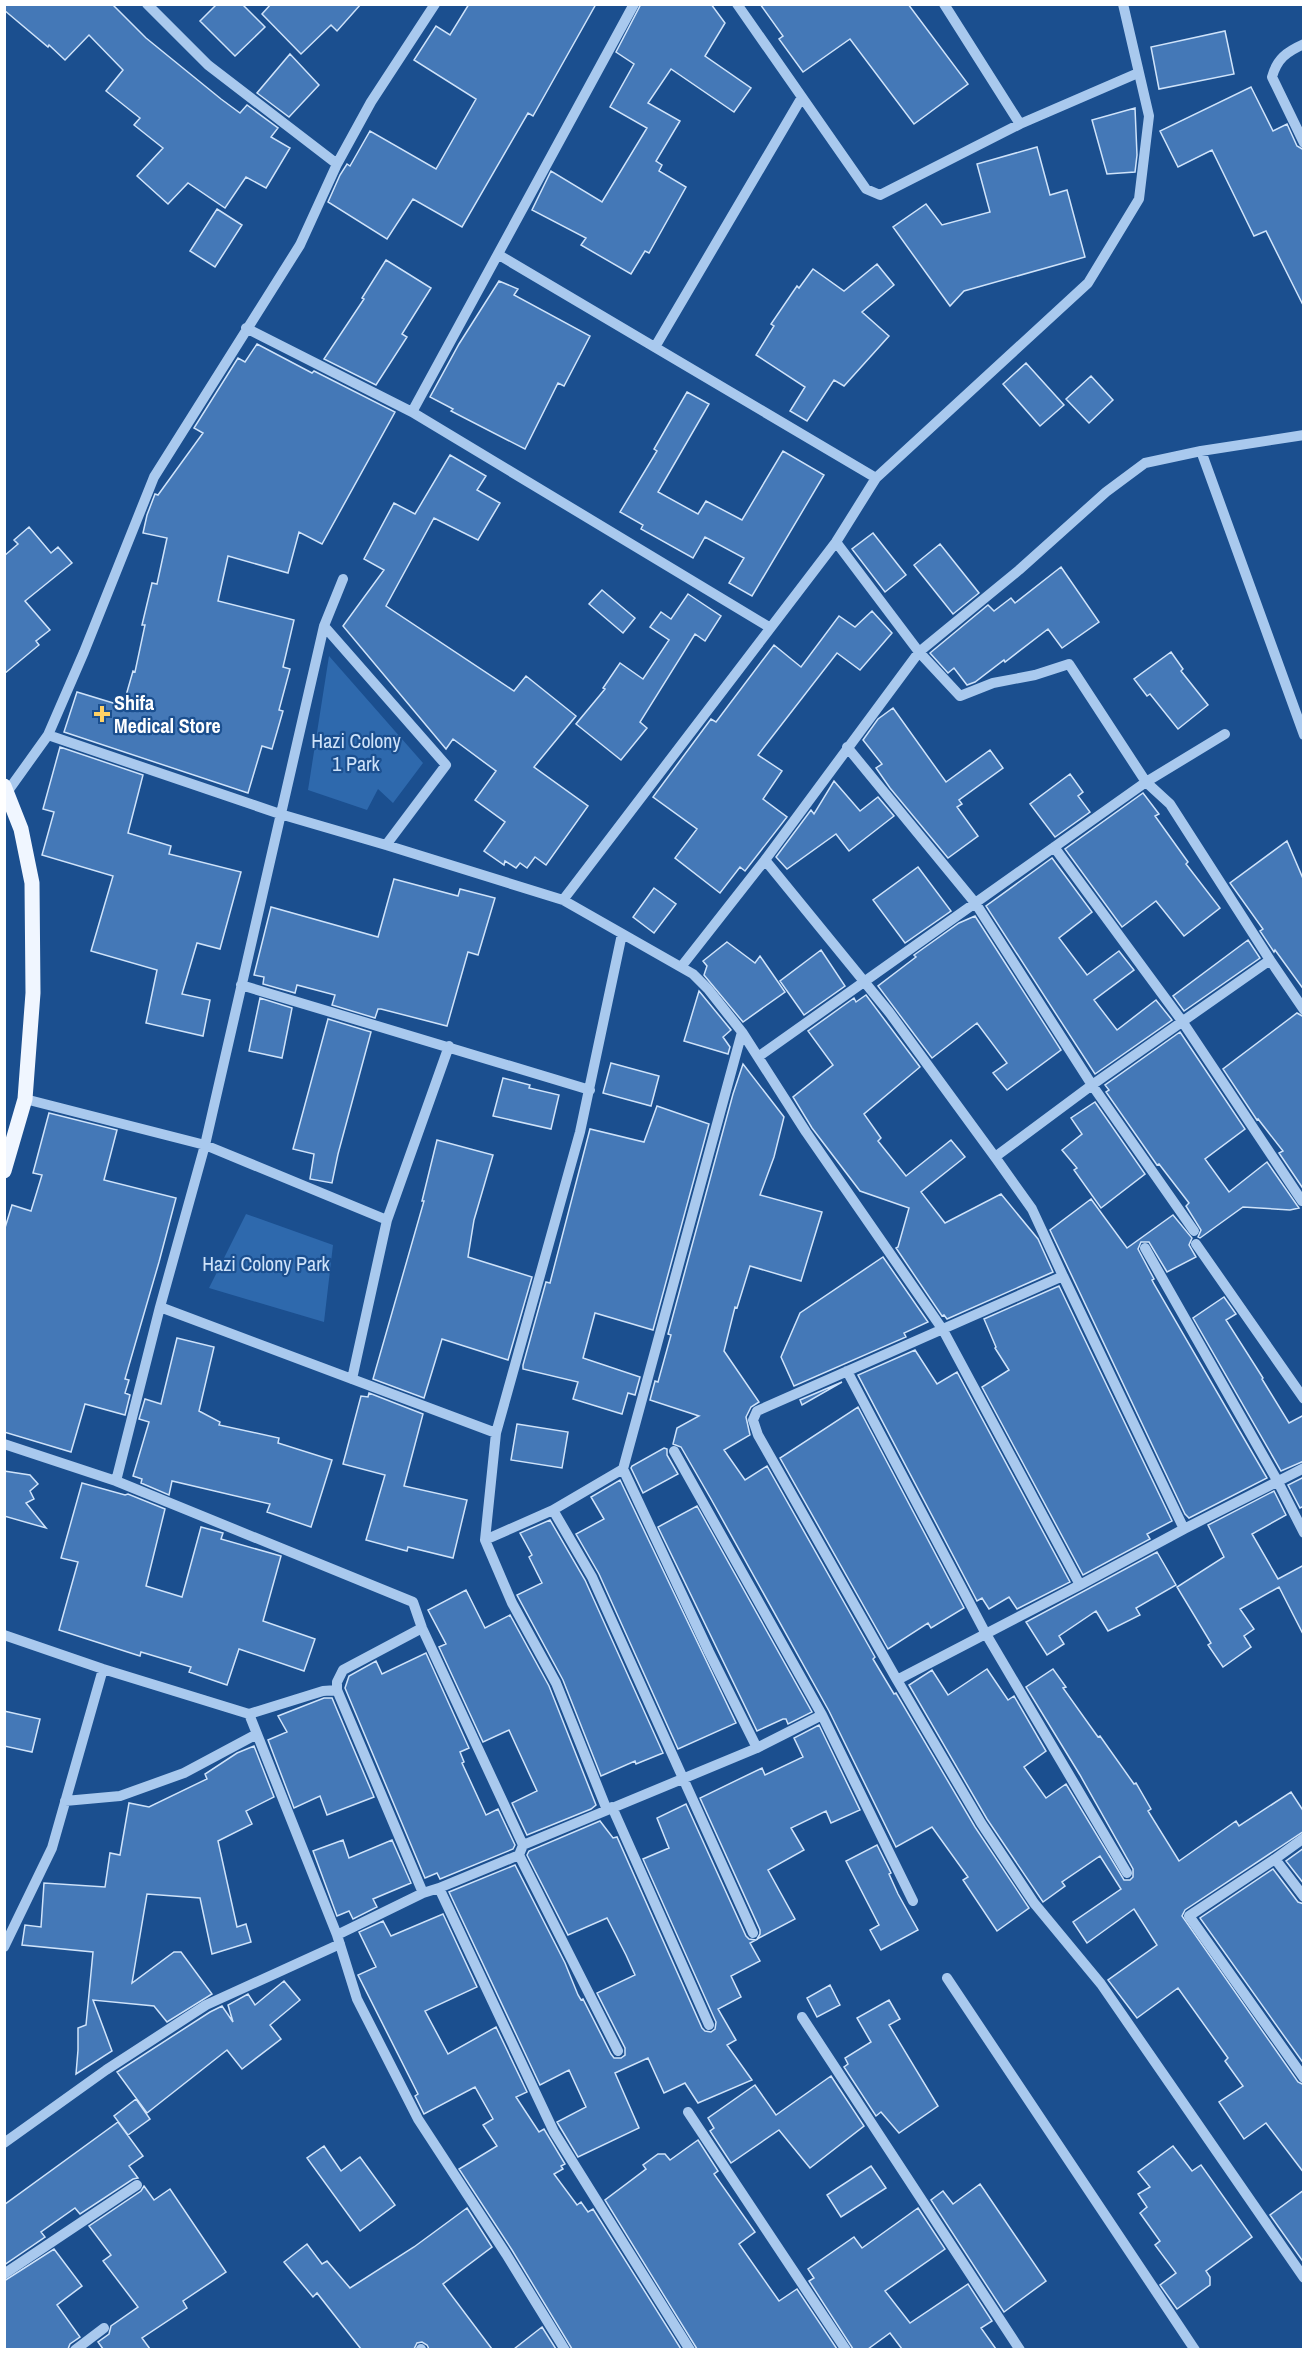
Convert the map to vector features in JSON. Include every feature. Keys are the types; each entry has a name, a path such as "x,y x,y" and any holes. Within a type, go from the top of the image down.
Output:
{"main road":[{"path":"4,1171 25,1099 33,993 32,883 21,829 6,791"}],"street":[{"path":"147,4 208,65 337,164"},
{"path":"6,791 48,735 154,477 300,245 337,164 371,102 435,4"},
{"path":"412,412 634,4"},
{"path":"737,4 866,189 880,195 1020,124 1138,73"},
{"path":"944,4 1020,124"},
{"path":"563,900 836,542 876,478 1088,284 1139,199 1149,116 1123,4"},
{"path":"1304,44 1276,63 1272,77 1304,143"},
{"path":"655,347 801,97"},
{"path":"499,255 876,478"},
{"path":"246,328 412,412 770,627"},
{"path":"681,967 765,860 919,652 1019,570 1106,492 1145,463 1201,451 1304,435"},
{"path":"1201,451 1304,735"},
{"path":"836,542 919,652 960,696 993,683 1035,675 1069,664 1146,782 1170,804 1304,1010"},
{"path":"117,1480 160,1307 205,1145 324,626 343,579"},
{"path":"324,626 446,765 386,844"},
{"path":"758,1056 1146,782 1225,734"},
{"path":"48,735 280,814 386,844 563,900 693,975 708,989 742,1032 806,1132 943,1330 1080,1585"},
{"path":"847,747 976,904 1092,1085 1194,1232"},
{"path":"1054,847 1182,1021 1302,1201"},
{"path":"765,860 866,981 1032,1209 1184,1529"},
{"path":"622,934 590,1090 496,1433 484,1540 512,1604 556,1683 609,1808 709,2025"},
{"path":"995,1157 1092,1085 1270,960"},
{"path":"241,984 590,1090"},
{"path":"742,1032 623,1469 757,1748"},
{"path":"352,1379 387,1220 448,1046"},
{"path":"25,1099 205,1145 387,1220"},
{"path":"1196,1244 1304,1399"},
{"path":"1145,1248 1278,1482 1304,1533"},
{"path":"1063,1275 757,1411 753,1420 758,1434 897,1680 981,1823 1034,1903 1101,1984 1304,2278"},
{"path":"160,1307 496,1433"},
{"path":"847,1371 986,1634 1127,1873"},
{"path":"4,1444 117,1480 413,1602 422,1628 521,1850 618,2051"},
{"path":"674,1451 822,1715 913,1901"},
{"path":"897,1680 1304,1468"},
{"path":"484,1540 553,1510 623,1469"},
{"path":"553,1510 592,1576 753,1933"},
{"path":"422,1628 343,1670 337,1682 337,1690 423,1893"},
{"path":"4,1635 249,1714 323,1691 337,1690"},
{"path":"4,1947 52,1848 104,1669"},
{"path":"249,1714 338,1939 357,1999 418,2120 565,2349"},
{"path":"4,2143 106,2070 206,2005 338,1939 423,1893 439,1888 609,1808 757,1748 822,1715"},
{"path":"66,1801 120,1796 184,1773 257,1734"},
{"path":"1304,1838 1189,1916 1304,2078"},
{"path":"1275,1859 1304,1897"},
{"path":"439,1888 554,2132 690,2349"},
{"path":"947,1978 1195,2349"},
{"path":"802,2017 1020,2349"},
{"path":"688,2112 846,2349"},
{"path":"4,2274 136,2185"},
{"path":"75,2349 104,2328"}],"green space":[{"name":"Hazi Colony 1 Park","path":"329,656 423,763 393,803 378,789 367,810 308,790"},
{"name":"Hazi Colony Park","path":"246,1214 333,1245 324,1322 209,1288"}],"building":[{"path":"4,4 112,4 146,38 221,99 240,113 247,105 278,128 271,137 290,148 266,188 246,177 225,208 188,183 168,204 137,176 163,148 134,125 140,118 106,91 123,70 89,35 65,60 4,10"},
{"path":"217,4 242,4 265,27 235,56 200,21"},
{"path":"271,4 361,4 337,31 331,25 301,54 262,14"},
{"path":"469,4 596,4 533,116 528,113 462,227 413,199 387,239 328,202 340,175 347,164 350,166 370,131 436,169 476,99 414,60 436,26 450,35"},
{"path":"641,4 711,4 725,23 705,56 751,88 734,112 671,69 648,103 680,121 656,161 662,165 659,171 686,187 649,253 645,251 631,274 581,245 586,238 532,210 551,171 602,202 647,128 610,107 634,64 616,52"},
{"path":"760,4 908,4 968,84 914,124 850,39 803,72 779,39 783,36"},
{"path":"1225,31 1234,74 1159,89 1151,47"},
{"path":"290,54 319,85 289,117 257,93"},
{"path":"1251,87 1273,131 1287,124 1297,146 1304,150 1304,307 1266,231 1254,236 1212,150 1178,167 1160,131"},
{"path":"1135,108 1137,155 1135,172 1107,174 1092,120"},
{"path":"1037,147 1050,195 1067,190 1085,257 964,291 950,306 893,227 926,204 942,225 990,212 977,164"},
{"path":"217,209 242,225 215,267 190,251"},
{"path":"386,260 431,288 402,334 407,337 376,385 324,359 364,299 362,298"},
{"path":"877,264 894,285 862,312 889,336 844,386 834,380 807,421 790,411 805,387 756,355 774,326 771,324 797,286 799,288 813,269 844,291"},
{"path":"499,281 518,289 514,295 590,336 564,386 558,383 525,449 451,411 453,409 430,397 459,344"},
{"path":"257,344 395,412 322,544 299,532 288,573 228,556 218,601 294,620 283,667 290,669 279,710 283,711 272,749 262,746 248,793 64,732 77,692 123,706 133,671 135,672 145,625 142,625 152,583 157,584 167,538 143,533 147,515 155,494 158,495 203,433 194,428 238,358 245,362"},
{"path":"1026,363 1064,405 1040,426 1003,384"},
{"path":"1091,376 1113,400 1089,423 1066,399"},
{"path":"687,392 709,404 658,492 698,514 706,501 742,520 783,451 824,475 752,596 729,583 744,558 705,537 693,558 641,529 643,525 620,512 657,451 654,449"},
{"path":"450,455 486,476 477,490 500,503 478,540 434,518 386,606 514,691 526,676 576,716 534,767 588,806 546,865 535,857 527,868 520,863 516,868 505,861 504,865 484,851 505,822 475,800 496,771 453,739 446,749 343,626 384,570 364,559 394,503 415,514"},
{"path":"29,527 51,553 58,547 72,563 25,601 50,630 36,641 39,645 4,674 4,556 18,544 14,540"},
{"path":"873,533 906,575 885,592 852,549"},
{"path":"940,544 979,593 953,614 914,565"},
{"path":"1061,567 1099,622 1062,648 1048,629 1005,662 1004,660 975,682 967,685 954,668 948,673 930,653 988,605 994,611 1011,598 1015,603"},
{"path":"602,590 635,618 623,633 589,604"},
{"path":"688,594 721,616 705,641 695,634 640,722 647,728 621,760 576,724 605,689 603,688 620,663 643,679 669,640 650,627 661,612 671,619"},
{"path":"872,611 892,633 860,670 837,653 758,755 782,771 763,799 787,817 745,871 740,867 720,893 675,858 697,829 653,797 711,719 716,722 774,645 801,667 839,616 855,627"},
{"path":"1171,652 1183,669 1181,671 1208,705 1178,729 1150,694 1147,696 1134,679"},
{"path":"893,708 946,782 990,750 1003,768 959,800 962,804 957,807 978,836 948,858 890,788 876,768 882,764 863,740 878,719"},
{"path":"60,747 143,775 128,833 171,846 169,854 241,872 220,949 197,943 182,994 210,1000 203,1036 146,1023 157,970 91,951 113,876 42,855 54,812 43,809"},
{"path":"1070,774 1083,792 1078,796 1090,812 1055,837 1030,804"},
{"path":"834,781 860,811 878,797 894,816 849,851 836,834 787,869 776,857 811,810 814,814"},
{"path":"1143,793 1159,814 1155,816 1188,862 1186,864 1220,908 1184,936 1156,901 1122,927 1065,849"},
{"path":"1287,841 1304,881 1304,990 1275,950 1274,952 1260,931 1263,929 1230,883"},
{"path":"1052,858 1092,912 1059,938 1087,975 1119,951 1134,970 1094,1000 1117,1030 1156,1000 1172,1020 1095,1074 986,906"},
{"path":"918,867 951,911 905,943 873,900"},
{"path":"394,879 458,896 460,889 495,898 478,955 468,952 447,1026 381,1009 378,1009 375,1018 332,1005 335,995 297,985 295,993 263,984 264,977 254,975 271,907 378,937"},
{"path":"654,888 676,904 654,933 633,917"},
{"path":"975,916 1061,1050 1007,1090 993,1073 1007,1063 977,1023 932,1058 878,986 916,957 914,955 959,923"},
{"path":"1248,940 1260,958 1184,1011 1173,996"},
{"path":"727,942 755,963 760,956 785,992 743,1022 704,975 707,966 703,961"},
{"path":"821,950 845,986 804,1015 780,981"},
{"path":"699,991 731,1030 723,1037 730,1047 728,1054 684,1041"},
{"path":"866,995 920,1067 864,1114 881,1138 878,1141 906,1176 951,1140 965,1157 921,1192 945,1223 1001,1194 1038,1239 1053,1272 947,1319 944,1315 942,1316 896,1248 909,1208 860,1191 812,1128 793,1097 833,1065 808,1031 854,998 856,1002"},
{"path":"260,998 292,1008 282,1058 249,1051"},
{"path":"1297,1013 1304,1017 1304,1190 1279,1153 1283,1151 1257,1120 1223,1069"},
{"path":"328,1019 371,1032 332,1183 310,1179 314,1154 293,1149"},
{"path":"1180,1032 1245,1129 1205,1159 1229,1192 1267,1162 1299,1208 1290,1210 1243,1207 1200,1238 1198,1237 1201,1230 1186,1206 1189,1203 1159,1164 1157,1165 1106,1092 1109,1090 1105,1085"},
{"path":"611,1063 659,1076 651,1106 603,1093"},
{"path":"743,1064 784,1117 774,1157 760,1195 822,1212 801,1281 750,1266 737,1308 735,1307 724,1351 759,1402 751,1407 746,1417 750,1435 724,1450 745,1480 767,1466 875,1657 873,1659 894,1694 896,1693 975,1827 1029,1908 997,1931 963,1880 968,1877 932,1827 896,1847 829,1711 681,1447 673,1444 677,1428 699,1416 650,1400 655,1381 658,1382 671,1335 668,1334"},
{"path":"503,1078 530,1085 529,1088 559,1095 551,1129 493,1116"},
{"path":"1095,1102 1145,1174 1101,1208 1074,1170 1077,1168 1062,1150 1082,1134 1071,1118"},
{"path":"657,1106 709,1124 653,1330 595,1313 583,1358 640,1377 635,1395 628,1393 622,1414 573,1399 578,1382 523,1369 523,1365 546,1282 550,1283 590,1129 644,1142"},
{"path":"49,1113 117,1130 104,1180 176,1198 125,1379 129,1380 125,1393 130,1395 125,1415 85,1404 71,1452 4,1432 4,1231 12,1205 31,1211 42,1175 33,1173"},
{"path":"437,1140 493,1155 474,1220 468,1257 532,1277 508,1360 442,1339 424,1398 373,1379 424,1201 422,1201"},
{"path":"1091,1199 1127,1248 1173,1215 1192,1238 1189,1245 1196,1257 1167,1272 1149,1242 1141,1242 1138,1249 1154,1279 1152,1280 1154,1284 1267,1478 1189,1518 1185,1514 1050,1230"},
{"path":"883,1257 928,1322 904,1333 906,1337 794,1386 781,1357 800,1313"},
{"path":"1059,1286 1172,1521 1147,1534 1150,1539 1083,1575 982,1387 1009,1370 995,1348 984,1319"},
{"path":"1224,1297 1236,1314 1226,1320 1289,1423 1304,1415 1304,1461 1281,1471 1193,1318"},
{"path":"177,1338 214,1347 199,1411 220,1422 219,1425 279,1438 278,1443 332,1460 311,1527 267,1512 270,1504 172,1481 169,1495 141,1483 142,1479 133,1476 149,1422 139,1419 145,1399 161,1404"},
{"path":"915,1350 937,1384 957,1372 1070,1582 1017,1609 1009,1597 989,1609 982,1598 977,1601 858,1375"},
{"path":"842,1382 802,1405 800,1400"},
{"path":"369,1393 423,1414 404,1486 467,1500 453,1558 408,1547 407,1551 366,1540 385,1475 343,1464 361,1396 368,1397"},
{"path":"858,1407 964,1608 931,1628 928,1623 888,1649 780,1458"},
{"path":"517,1424 568,1432 562,1468 511,1460"},
{"path":"664,1448 667,1449 667,1455 678,1474 643,1493 631,1468"},
{"path":"4,1471 30,1475 38,1484 30,1491 34,1499 26,1503 46,1528 4,1516"},
{"path":"1304,1477 1304,1506 1300,1508 1288,1485"},
{"path":"620,1480 736,1723 678,1749 599,1574 576,1534 604,1519 591,1497"},
{"path":"82,1483 128,1494 165,1509 146,1586 182,1597 201,1527 223,1533 221,1539 281,1556 263,1621 315,1639 304,1671 239,1649 227,1685 189,1672 191,1667 141,1652 140,1656 59,1630 78,1562 61,1558"},
{"path":"1274,1491 1286,1515 1252,1534 1278,1579 1304,1565 1304,1636 1279,1587 1240,1609 1254,1629 1244,1636 1251,1647 1223,1667 1208,1645 1211,1643 1177,1587 1224,1557 1208,1525"},
{"path":"697,1506 812,1712 788,1724 786,1719 783,1719 757,1731 658,1527"},
{"path":"550,1520 585,1580 663,1753 636,1764 635,1761 601,1776 563,1680 517,1595 542,1583 529,1557 532,1555 520,1533"},
{"path":"1157,1552 1176,1585 1136,1608 1140,1615 1108,1631 1096,1611 1059,1636 1064,1644 1047,1655 1026,1622"},
{"path":"466,1590 485,1628 510,1615 549,1686 596,1805 527,1835 512,1803 537,1791 509,1730 483,1742 439,1647 446,1644 428,1610"},
{"path":"426,1653 469,1748 460,1752 464,1762 462,1763 486,1815 498,1809 515,1845 513,1849 440,1879 437,1873 425,1878 345,1688 349,1676 376,1661 382,1674"},
{"path":"987,1669 1008,1700 1014,1696 1046,1751 1024,1767 1046,1798 1066,1784 1124,1880 1130,1880 1133,1877 1133,1869 1080,1775 1026,1687 1053,1669 1066,1687 1063,1688 1098,1737 1100,1736 1134,1784 1136,1783 1151,1809 1148,1811 1179,1861 1236,1821 1239,1826 1291,1792 1304,1812 1304,1831 1185,1910 1182,1916 1298,2082 1304,2085 1304,2173 1266,2123 1244,2139 1219,2102 1243,2086 1225,2061 1228,2058 1178,1988 1137,2018 1108,1980 1157,1945 1134,1909 1087,1943 1073,1922 1121,1889 1100,1856 1062,1882 1065,1886 1043,1902 987,1819 909,1685 932,1670 948,1695"},
{"path":"324,1698 332,1698 374,1797 327,1815 320,1796 294,1808 268,1740 287,1732 278,1716"},
{"path":"4,1711 40,1719 32,1752 4,1746"},
{"path":"819,1725 860,1810 831,1823 826,1811 791,1828 804,1850 768,1870 795,1919 757,1939 760,1930 700,1798 762,1768 765,1775 803,1757 794,1738"},
{"path":"254,1746 274,1797 246,1811 252,1824 218,1841 237,1927 246,1924 251,1942 212,1954 200,1898 147,1894 132,1983 174,1952 181,1952 212,1994 167,2022 154,2006 93,2000 112,2051 76,2074 78,2028 86,2025 93,1952 22,1945 25,1925 41,1927 44,1883 105,1887 110,1853 120,1855 129,1803 149,1807 207,1779 205,1774 237,1753"},
{"path":"686,1804 746,1936 756,1940 750,1943 760,1961 731,1976 741,1997 718,2009 736,2040 727,2045 752,2080 698,2103 685,2083 664,2093 648,2058 615,2073 639,2128 578,2157 557,2122 586,2107 569,2070 540,2085 449,1892 515,1865 565,1963 578,1995 581,2000 583,1999 611,2054 614,2058 621,2058 625,2055 625,2048 597,1993 635,1975 626,1955 607,1918 568,1935 527,1855 529,1851 600,1821 613,1838 617,1837 702,2028 711,2032 715,2029 716,2022 643,1859 669,1848 657,1818"},
{"path":"343,1840 349,1858 392,1840 411,1883 373,1899 377,1907 353,1919 349,1911 337,1916 313,1851"},
{"path":"877,1845 891,1873 889,1874 898,1894 918,1930 881,1950 870,1930 879,1925 846,1861"},
{"path":"1304,1848 1304,1884 1286,1861"},
{"path":"1273,1869 1298,1902 1304,1904 1304,2064 1200,1918"},
{"path":"443,1914 477,1987 425,2011 448,2054 496,2027 527,2092 516,2097 539,2132 544,2129 565,2164 561,2166 563,2169 554,2174 577,2205 581,2202 588,2212 593,2209 681,2349 572,2349 512,2250 459,2169 497,2146 483,2125 493,2119 475,2087 424,2114 415,2096 418,2094 358,1975 376,1967 359,1932 383,1921 391,1936"},
{"path":"284,1981 300,2000 270,2025 281,2039 242,2069 227,2050 147,2113 117,2072 222,2006 233,2022 228,2005 248,1994 255,2005"},
{"path":"830,1985 840,2005 817,2017 807,1998"},
{"path":"889,2000 900,2019 889,2025 938,2106 899,2133 881,2112 876,2116 844,2067 848,2064 845,2058 871,2042 857,2018"},
{"path":"831,2076 864,2126 810,2168 779,2130 731,2163 710,2131 714,2128 708,2118 755,2085 776,2115"},
{"path":"136,2099 150,2119 128,2135 114,2116"},
{"path":"118,2122 143,2156 129,2166 138,2178 80,2214 75,2208 41,2232 45,2237 4,2265 4,2205"},
{"path":"698,2140 718,2171 714,2174 755,2232 739,2244 779,2301 797,2289 837,2349 697,2349 605,2200 646,2169 643,2165 658,2154 665,2154 670,2160"},
{"path":"324,2146 341,2171 360,2157 395,2205 360,2231 307,2158"},
{"path":"1173,2146 1192,2171 1201,2165 1252,2237 1206,2271 1210,2277 1210,2285 1177,2309 1160,2285 1176,2273 1155,2245 1160,2241 1140,2213 1147,2207 1138,2194 1150,2187 1138,2172"},
{"path":"871,2166 886,2188 841,2217 827,2195"},
{"path":"980,2184 1046,2281 1004,2312 931,2200 943,2191 953,2204"},
{"path":"144,2186 154,2200 170,2189 226,2272 183,2301 187,2308 142,2338 150,2349 103,2349 98,2342 109,2334 111,2326 138,2307 103,2261 111,2255 89,2226 141,2191"},
{"path":"1304,2190 1304,2263 1270,2215"},
{"path":"467,2208 492,2247 443,2284 492,2349 429,2349 422,2342 417,2343 414,2349 361,2349 317,2293 313,2297 284,2262 307,2244 322,2264 327,2261 350,2288 414,2247"},
{"path":"918,2208 945,2249 885,2291 910,2323 968,2284 992,2321 981,2328 996,2349 902,2349 890,2333 868,2349 853,2349 809,2281 814,2278 808,2269 854,2237 862,2248"},
{"path":"54,2249 82,2286 57,2305 80,2337 70,2344 68,2349 4,2349 4,2281"},
{"path":"542,2327 556,2349 514,2349"}],"place":[{"name":"Shifa Medical Store","path":"102,714"}]}
